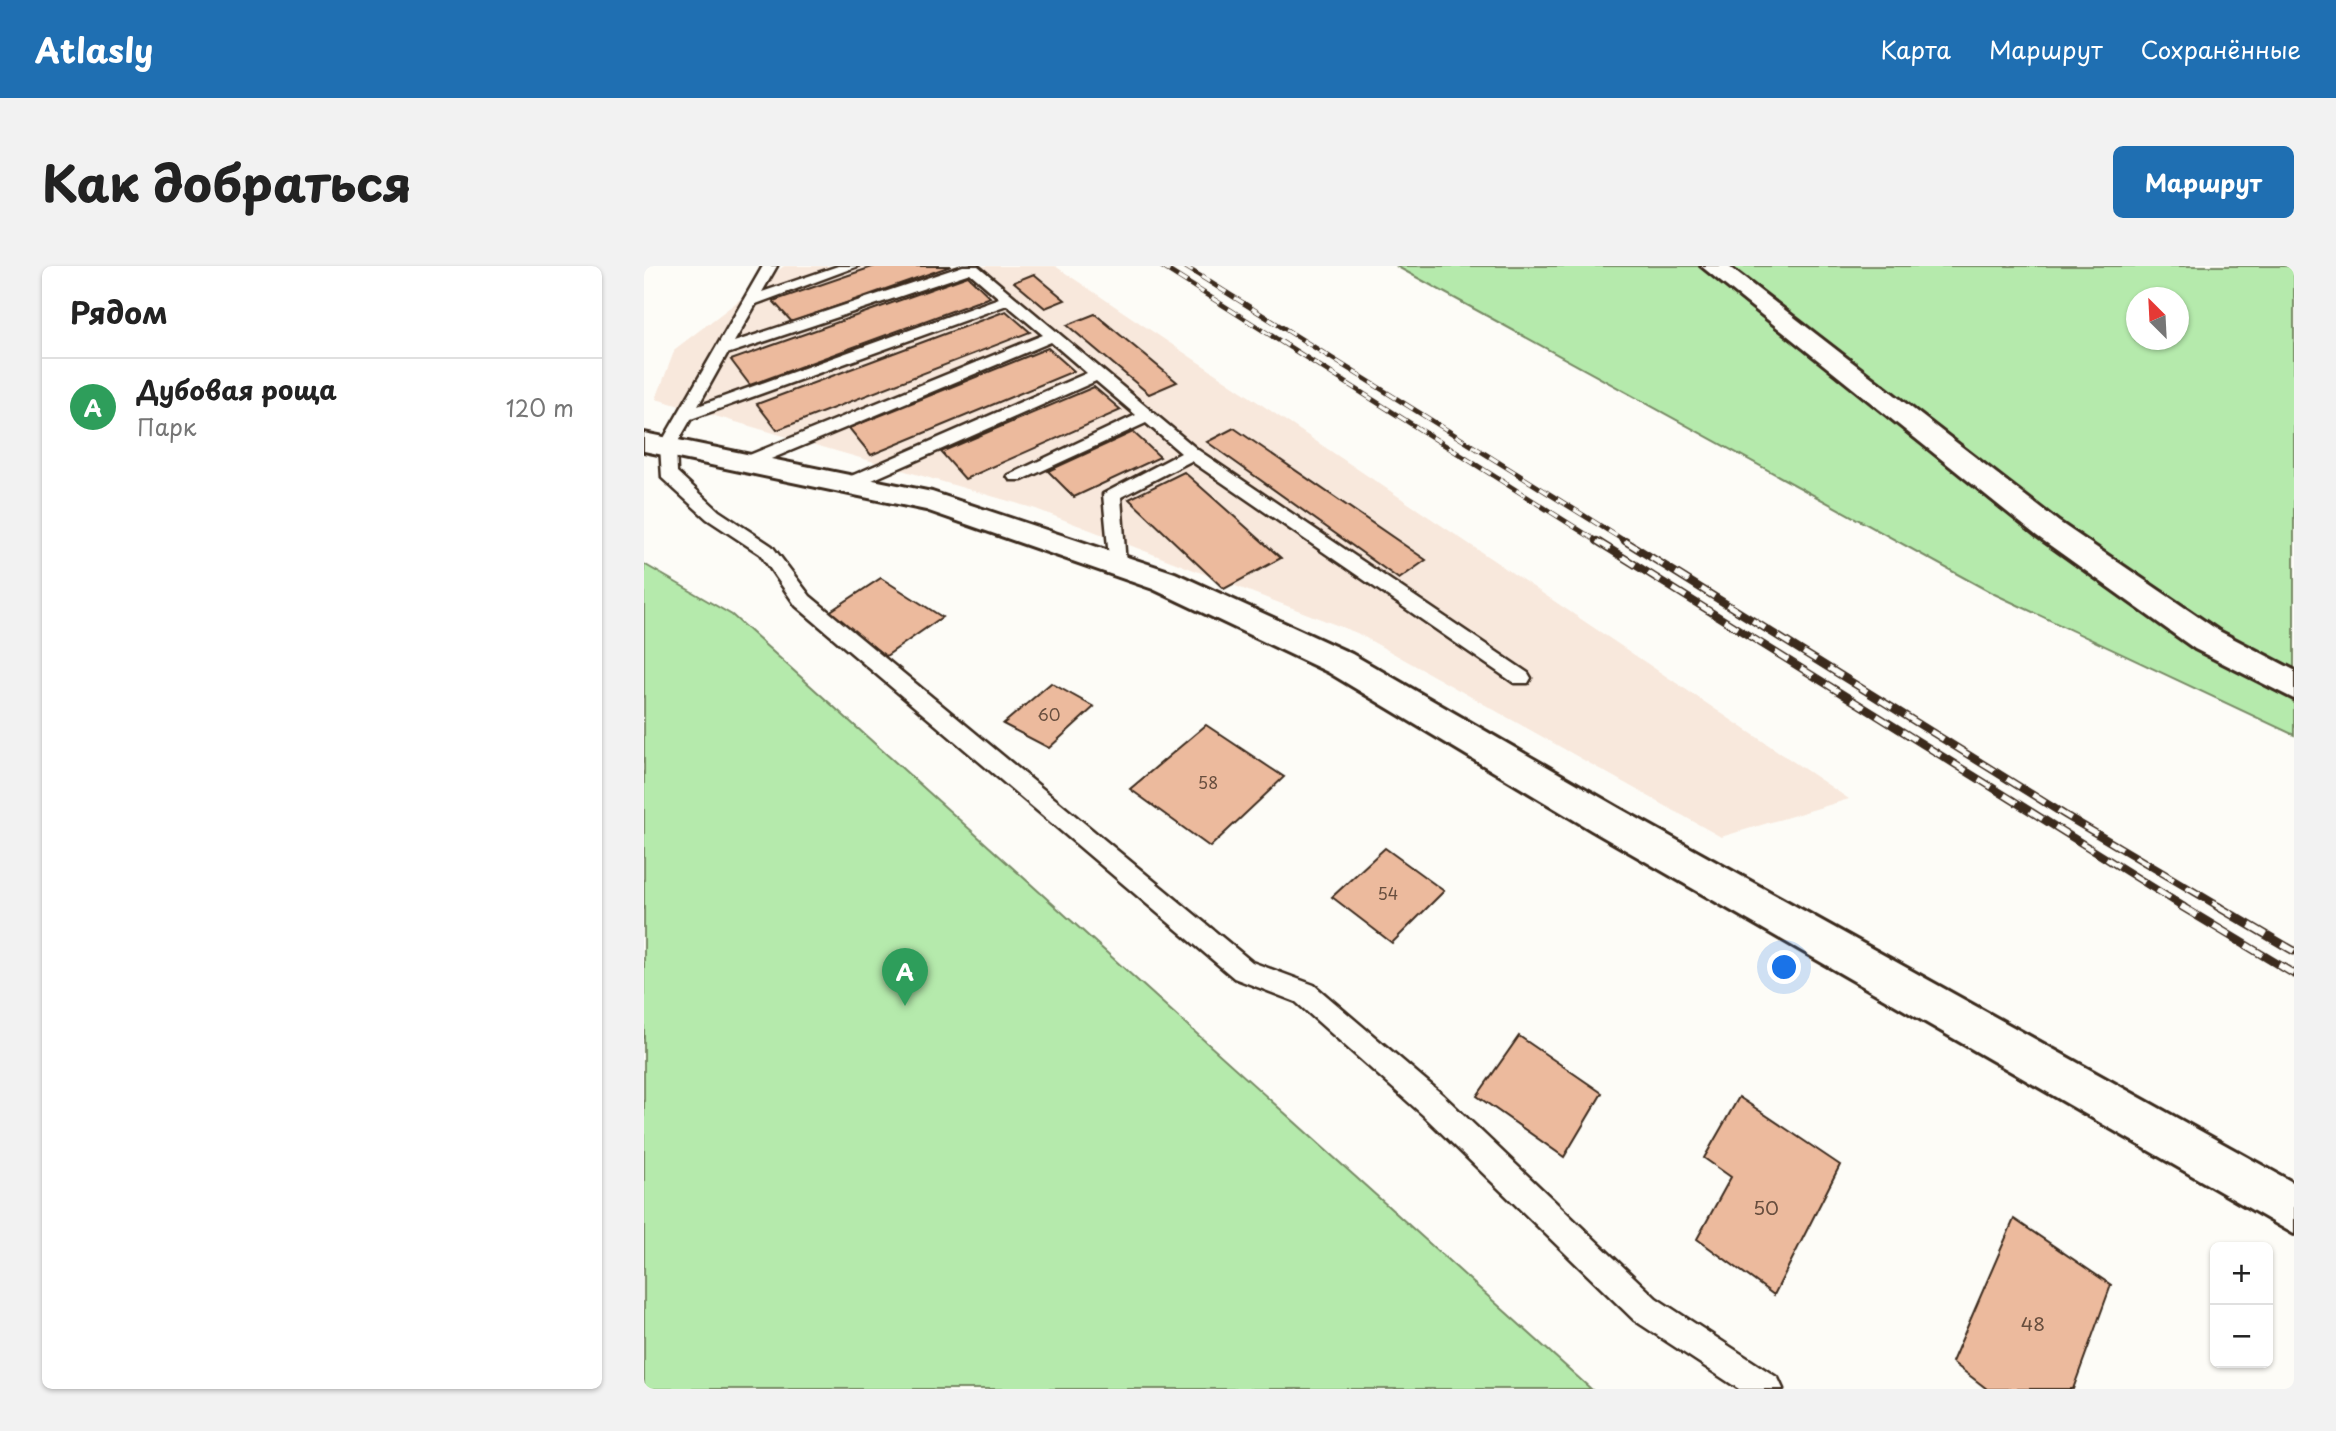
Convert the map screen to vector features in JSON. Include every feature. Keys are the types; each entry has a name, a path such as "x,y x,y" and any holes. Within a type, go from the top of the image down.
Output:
{"street":[{"path":"1713,266 2048,529 2207,640 2294,686"},
{"path":"666,434 748,462 932,502 1164,581 1340,663 1605,819 2294,1210"}],"lane":[{"path":"770,266 722,351 666,434 668,474 713,515 766,550 803,601 1242,970 1305,993 1433,1105 1645,1309 1767,1389"},
{"path":"750,301 851,266"},
{"path":"722,351 971,267 1192,454 1521,678"},
{"path":"666,434 1009,299"},
{"path":"748,462 1053,336"},
{"path":"848,484 1098,374"},
{"path":"1016,476 1148,416"},
{"path":"1117,565 1112,494 1192,454"}],"shaded area":[{"path":"784,266 1055,266 1849,799 1721,837 1357,633 1036,509 656,399 675,349"}],"green space":[{"path":"1396,266 2294,266 2294,735 1990,592"},
{"path":"644,564 732,615 1591,1389 644,1389"}],"building":[{"path":"875,266 951,266 792,322 773,301"},
{"path":"1034,274 1065,300 1045,308 1014,282"},
{"path":"968,276 990,297 750,385 731,360"},
{"path":"1006,311 1030,332 777,430 757,404"},
{"path":"1095,314 1177,382 1149,394 1067,325"},
{"path":"1048,348 1074,371 871,455 849,428"},
{"path":"1094,387 1121,410 965,479 941,452"},
{"path":"1234,428 1426,560 1399,579 1207,442"},
{"path":"1133,432 1160,457 1074,497 1048,471"},
{"path":"1184,472 1281,558 1224,589 1129,499"},
{"path":"881,578 942,617 886,656 826,614"},
{"path":"1051,683 1094,707 1049,748 1003,724"},
{"path":"1206,725 1284,777 1210,847 1130,789"},
{"path":"1385,848 1444,891 1392,943 1332,897"},
{"path":"1519,1036 1602,1093 1564,1157 1477,1096"},
{"path":"1739,1097 1840,1165 1774,1295 1697,1239 1731,1177 1704,1158"},
{"path":"2014,1219 2111,1285 2073,1389 1987,1389 1952,1362"}],"railway":[{"path":"1161,266 1600,543"},
{"path":"1184,266 1628,543"},
{"path":"1597,541 2184,907"},
{"path":"1625,541 2065,815 2220,907"},
{"path":"2181,906 2294,974"},
{"path":"2217,906 2294,951"}],"place":[{"name":"Дубовая роща","path":"905,1006"}]}
